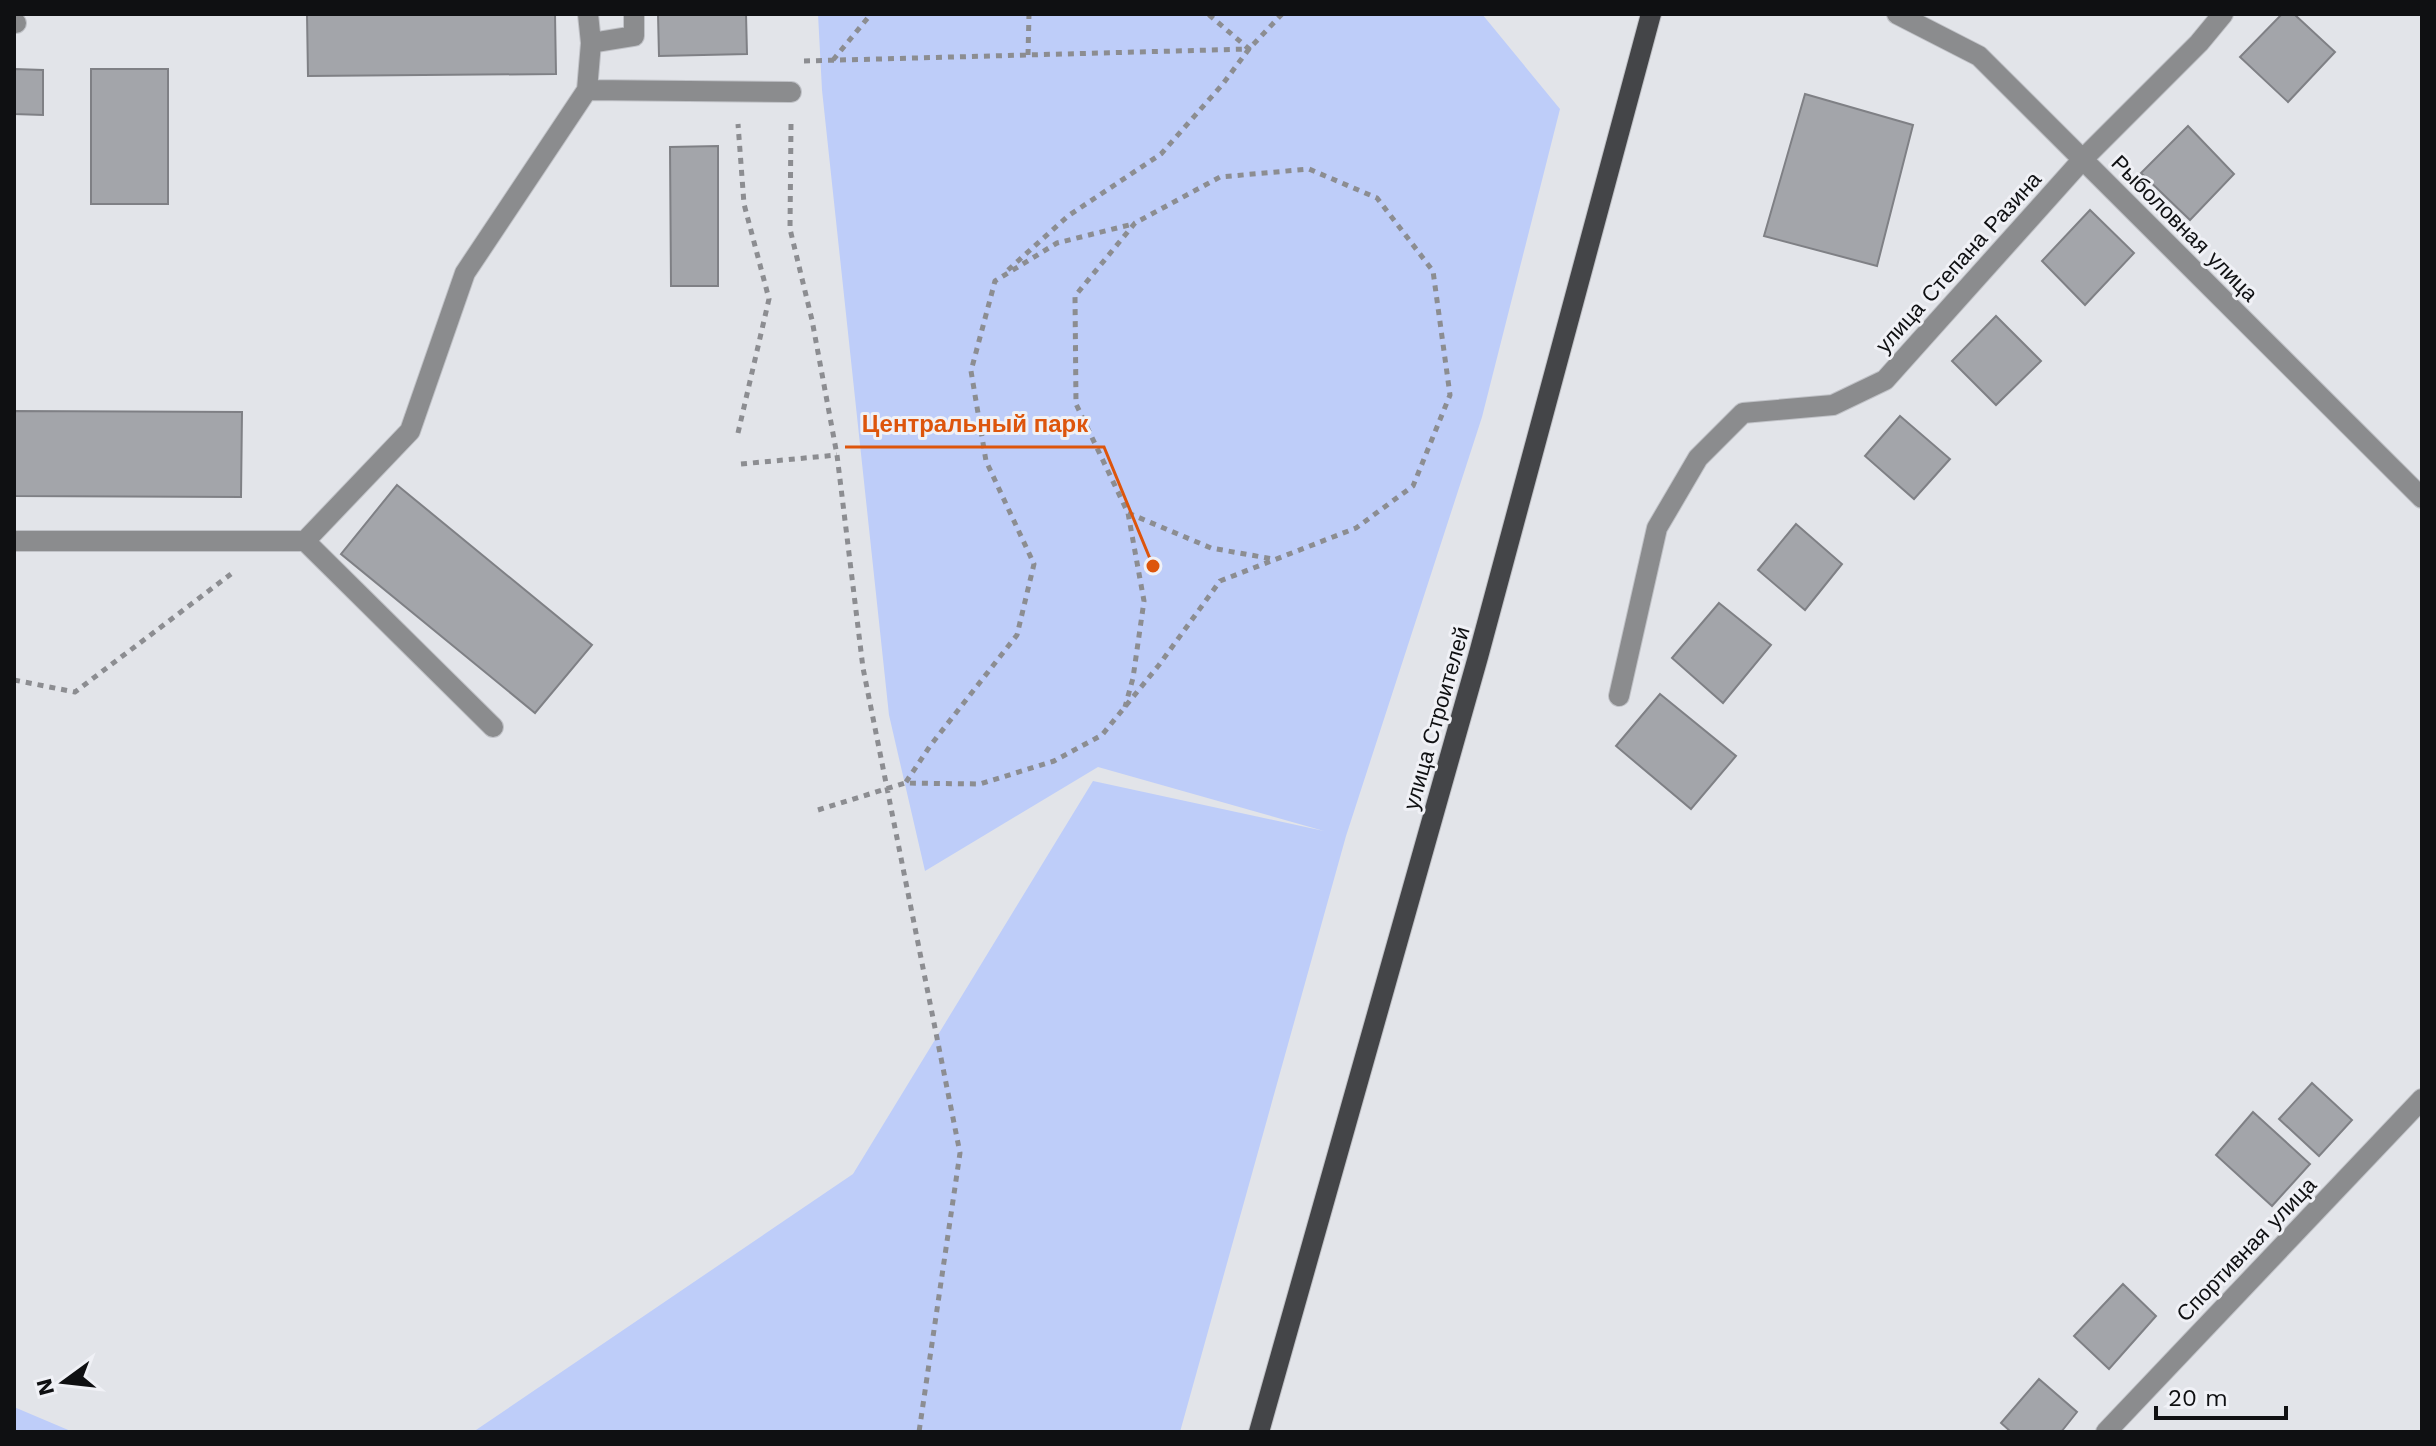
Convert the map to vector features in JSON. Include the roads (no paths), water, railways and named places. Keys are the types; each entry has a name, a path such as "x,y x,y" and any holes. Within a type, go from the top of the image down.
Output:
{"main road":[{"name":"улица Строителей","path":"1259,1432 1482,642 1651,14"}],"street":[{"path":"305,541 410,431 465,273 587,90 591,43 588,14"},
{"path":"591,43 634,36 634,14"},
{"name":"Рыболовная улица","path":"1897,14 1979,56 2422,498"},
{"name":"улица Степана Разина","path":"1619,696 1657,528 1698,458 1743,413 1833,405 1885,380 2083,159 2199,43 2223,14"},
{"path":"587,90 791,92"},
{"path":"14,541 305,541 493,727"},
{"name":"Спортивная улица","path":"2106,1432 2422,1099"}],"place":[{"name":"Центральный парк","path":"1153,566"}]}
